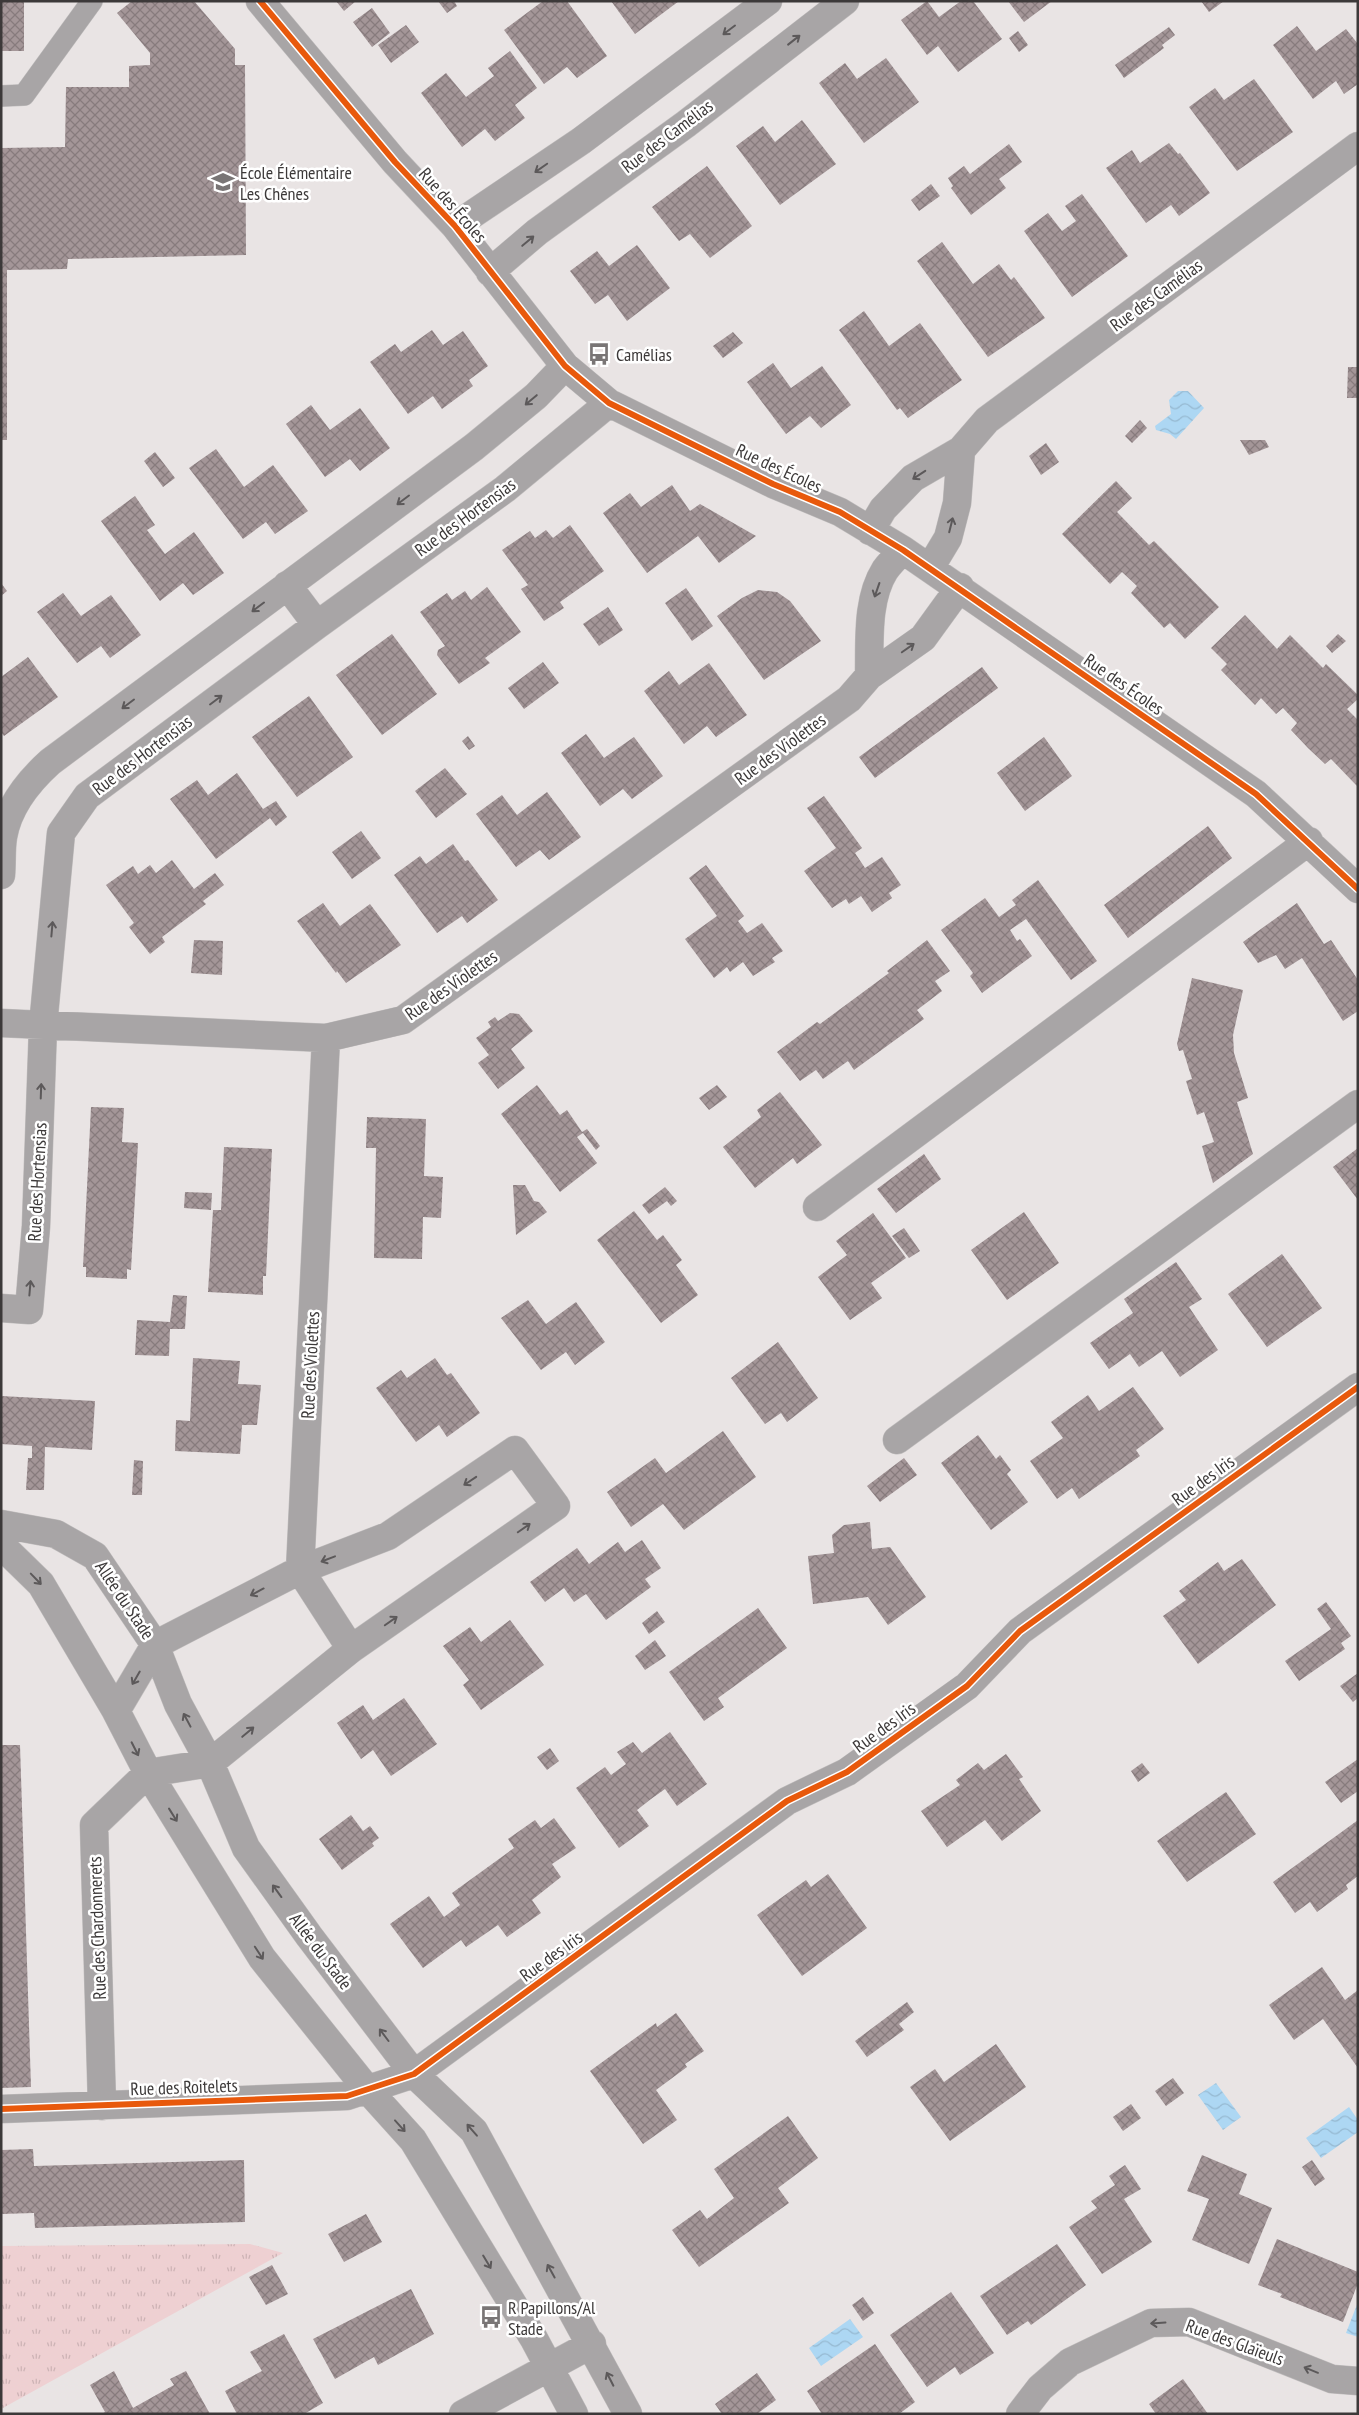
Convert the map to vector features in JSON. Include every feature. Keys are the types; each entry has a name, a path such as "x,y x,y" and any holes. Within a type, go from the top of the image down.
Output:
{"street":[{"name":"Rue des Écoles","path":"260,1 395,162 455,226 565,366 609,403 773,484 840,512 903,550 960,587 1256,794 1309,841 1358,889"},
{"path":"455,226 581,141 768,1"},
{"name":"Rue des Camélias","path":"490,272 537,232 686,124 845,1"},
{"name":"Rue des Camélias","path":"870,531 883,509 913,478 961,450 987,420 1358,146"},
{"path":"1,876 3,836 15,806 31,779 50,762 474,447 536,396 565,366"},
{"name":"Rue des Hortensias","path":"1,1308 29,1310 36,1226 44,1026 61,834 87,796 317,625 505,489 609,403"},
{"path":"930,568 948,538 956,503 961,450"},
{"path":"869,676 870,624 875,594 885,570 903,550"},
{"path":"287,586 317,625"},
{"name":"Rue des Violettes","path":"300,1570 326,1038 403,1020 849,699 869,676 923,638 960,587"},
{"path":"816,1207 1309,841"},
{"path":"1,1023 326,1038"},
{"path":"896,1440 1358,1104"},
{"name":"Rue des Iris","path":"367,2089 414,2074 787,1801 847,1772 967,1686 1020,1630 1358,1387"},
{"path":"116,1711 155,1645 300,1570 388,1536 515,1450 556,1506 351,1649 210,1762 148,1773"},
{"name":"Allée du Stade","path":"1,1524 56,1534 95,1556 155,1645 178,1704 210,1762 246,1848 309,1936 414,2074 474,2131 592,2344 628,2414"},
{"path":"1,1545 41,1584 116,1711 148,1773 262,1958 367,2089 413,2140 550,2367 574,2414"},
{"path":"300,1570 351,1649"},
{"name":"Rue des Chardonnerets","path":"102,2106 94,1825 148,1773"},
{"name":"Rue des Roitelets","path":"1,2110 347,2096 367,2089"},
{"name":"Rue des Glaïeuls","path":"1020,2414 1040,2388 1070,2362 1151,2322 1189,2322 1332,2379 1358,2381"},
{"path":"463,2414 592,2344"}],"lane":[{"path":"1,96 24,95 92,1"}],"green space":[{"path":"250,2244 283,2253 1,2409 1,2246"}],"water":[{"path":"1178,391 1188,391 1204,408 1176,439 1170,434 1156,430 1155,426 1171,414 1169,400"},
{"path":"1216,2083 1241,2117 1223,2130 1198,2095"},
{"path":"1349,2107 1358,2120 1358,2132 1321,2158 1306,2138"},
{"path":"1358,2302 1358,2337 1346,2333"},
{"path":"850,2319 863,2337 821,2366 809,2348"}],"building":[{"path":"1,1 24,1 24,51 1,51"},
{"path":"132,1 194,1 235,49 235,65 245,65 246,255 68,259 67,269 7,270 7,440 1,440 1,148 65,147 66,87 129,87 129,66 150,65 150,53 117,13"},
{"path":"336,1 356,1 344,11"},
{"path":"438,1 454,1 457,6 447,13"},
{"path":"543,1 567,1 607,56 577,78 567,67 544,84 504,30"},
{"path":"611,1 679,1 635,34"},
{"path":"927,1 939,17 961,1 973,1 1002,39 958,72 938,46 927,55 901,20"},
{"path":"1008,1 1052,1 1024,22"},
{"path":"1201,1 1224,1 1209,12"},
{"path":"372,8 390,33 372,47 353,22"},
{"path":"406,25 419,42 391,63 378,45"},
{"path":"1297,26 1316,51 1346,29 1358,44 1358,84 1344,94 1336,81 1313,99 1273,45"},
{"path":"1169,27 1175,35 1162,45 1164,48 1124,78 1115,65"},
{"path":"1018,31 1028,45 1019,52 1009,38"},
{"path":"510,51 537,88 515,105 525,118 495,141 485,129 462,147 421,93 446,73 466,97 494,76 488,68"},
{"path":"886,58 919,102 864,143 819,83 845,63 857,79"},
{"path":"1254,79 1293,132 1237,171 1189,107 1215,88 1224,100"},
{"path":"802,120 836,164 780,205 736,146 763,126 775,142"},
{"path":"1169,143 1178,154 1180,153 1210,193 1179,216 1171,205 1146,223 1106,168 1132,150 1140,163"},
{"path":"1009,144 1022,162 999,179 1006,188 971,215 951,188 953,186 948,178 964,166 970,174"},
{"path":"707,166 752,226 710,258 690,234 679,241 652,207"},
{"path":"931,184 940,196 919,211 911,200"},
{"path":"1082,194 1128,256 1072,297 1024,231 1048,213 1062,231 1076,221 1065,206"},
{"path":"942,242 973,284 999,264 1011,280 1014,277 1045,318 988,357 917,261"},
{"path":"637,245 670,288 627,321 608,295 595,304 570,271 597,251 609,266"},
{"path":"864,311 889,346 920,323 962,380 908,418 900,408 897,410 839,330"},
{"path":"432,330 443,345 463,331 488,366 469,380 473,386 442,409 433,396 408,414 370,362 395,344 401,352"},
{"path":"733,332 743,343 723,358 713,346"},
{"path":"773,363 791,388 822,366 851,405 821,428 810,416 786,434 747,382"},
{"path":"1348,367 1358,367 1358,398 1347,398"},
{"path":"311,405 330,430 360,408 390,448 360,471 350,459 325,477 286,424"},
{"path":"1140,420 1147,428 1132,443 1125,436"},
{"path":"1240,440 1265,440 1269,447 1249,455"},
{"path":"1046,443 1059,462 1041,475 1029,456"},
{"path":"216,449 244,487 273,465 308,511 275,534 266,522 243,539 189,468"},
{"path":"155,452 175,478 163,487 144,461"},
{"path":"1116,481 1132,498 1117,512 1149,545 1154,541 1219,607 1185,639 1170,623 1164,628 1131,593 1137,586 1122,572 1110,584 1062,534"},
{"path":"672,485 690,511 700,504 756,536 719,563 698,536 647,573 603,513 630,493 641,507"},
{"path":"135,496 155,525 147,530 165,554 194,532 224,573 193,595 183,583 160,601 101,521"},
{"path":"570,525 604,571 560,602 564,608 544,621 521,589 528,585 502,550 530,531 535,538 546,530 553,538"},
{"path":"1,583 7,591 1,596"},
{"path":"487,587 521,632 485,658 490,663 459,684 437,655 438,650 445,646 420,612 447,593 452,600 465,591 471,600"},
{"path":"686,588 713,626 692,641 665,603"},
{"path":"758,590 777,592 790,601 821,641 764,680 717,616 742,598"},
{"path":"63,593 81,616 111,595 141,635 110,658 101,646 77,663 37,612"},
{"path":"608,607 623,630 599,646 583,624"},
{"path":"1245,615 1277,649 1290,635 1323,668 1326,664 1358,695 1358,699 1347,709 1358,720 1358,787 1331,759 1325,764 1308,748 1291,730 1297,723 1283,708 1276,714 1261,698 1255,705 1221,670 1227,664 1211,648"},
{"path":"392,634 437,694 382,735 336,675"},
{"path":"1338,634 1346,641 1332,653 1326,646"},
{"path":"28,657 58,697 4,736 1,732 1,677"},
{"path":"543,662 559,683 524,709 508,688"},
{"path":"709,663 747,715 716,737 707,726 684,744 644,691 669,671 679,685"},
{"path":"982,667 998,688 875,778 859,757"},
{"path":"309,696 353,757 297,797 252,737"},
{"path":"586,734 604,758 634,737 663,776 632,799 623,789 600,806 561,753"},
{"path":"468,736 475,746 469,750 462,741"},
{"path":"1044,737 1072,776 1025,811 997,773"},
{"path":"445,768 467,794 436,818 415,791"},
{"path":"237,773 263,809 276,801 287,817 276,826 270,818 216,859 170,799 197,780 208,795"},
{"path":"547,792 581,837 549,860 540,850 516,867 476,814 502,795 517,815"},
{"path":"824,796 862,848 855,853 865,868 882,857 901,885 889,893 892,898 872,912 861,896 849,904 846,899 832,908 804,871 836,848 807,808"},
{"path":"1208,826 1232,858 1128,938 1104,905"},
{"path":"361,831 381,858 352,879 332,852"},
{"path":"453,844 465,861 468,860 498,900 467,923 462,916 437,933 394,875 420,856 426,864"},
{"path":"172,860 194,889 215,873 224,885 203,901 206,904 162,937 165,942 150,954 129,927 134,923 106,885 133,866 138,874 150,865 156,873"},
{"path":"706,865 744,916 738,921 747,933 762,923 783,951 772,958 775,962 753,976 743,962 730,972 727,967 714,978 685,939 717,916 689,878"},
{"path":"1038,880 1097,961 1071,980 1026,919 1010,930 1017,941 1020,939 1032,956 982,993 970,976 973,973 941,930 985,898 999,917 1016,905 1012,900"},
{"path":"323,903 340,926 370,904 401,945 346,983 337,971 336,973 297,921"},
{"path":"1297,903 1324,944 1331,940 1358,980 1358,1011 1343,1021 1302,958 1285,969 1276,955 1258,963 1243,942"},
{"path":"194,940 223,941 222,975 191,973"},
{"path":"927,940 950,971 935,981 942,991 917,1010 924,1019 854,1070 848,1061 823,1079 816,1070 800,1081 777,1052 817,1022 820,1024 889,973 887,971"},
{"path":"1192,978 1243,990 1233,1035 1234,1053 1248,1098 1237,1102 1253,1154 1213,1183 1202,1146 1214,1142 1204,1112 1197,1115 1186,1081 1192,1079 1183,1050 1179,1051 1177,1044"},
{"path":"510,1013 519,1014 533,1031 511,1049 525,1068 498,1089 478,1063 489,1055 476,1038 491,1027 488,1022 495,1017 498,1021"},
{"path":"537,1085 560,1115 567,1110 582,1132 587,1129 600,1146 596,1150 583,1133 577,1137 597,1163 560,1192 501,1114"},
{"path":"717,1085 727,1097 709,1110 699,1098"},
{"path":"780,1092 822,1145 797,1164 793,1158 755,1188 723,1147 761,1117 757,1110"},
{"path":"91,1107 124,1108 122,1142 138,1143 131,1270 127,1269 127,1279 86,1277 86,1267 83,1267"},
{"path":"367,1117 426,1119 424,1176 443,1177 441,1218 423,1217 422,1259 374,1258 376,1148 366,1148"},
{"path":"224,1147 272,1149 266,1276 263,1276 263,1295 208,1292 213,1210 221,1210"},
{"path":"1358,1148 1358,1200 1333,1167"},
{"path":"924,1154 941,1179 896,1213 877,1189"},
{"path":"513,1185 525,1185 534,1201 539,1202 547,1212 516,1235"},
{"path":"665,1187 677,1201 671,1206 667,1201 649,1214 642,1205"},
{"path":"185,1192 212,1193 211,1210 184,1208"},
{"path":"634,1211 657,1240 663,1235 682,1260 676,1265 698,1295 661,1323 597,1240"},
{"path":"1024,1212 1059,1263 1007,1300 971,1250"},
{"path":"873,1213 906,1258 871,1283 882,1298 850,1320 818,1277 847,1255 836,1241"},
{"path":"904,1228 920,1251 909,1258 892,1236"},
{"path":"1282,1254 1322,1308 1267,1347 1228,1294"},
{"path":"1176,1262 1202,1299 1189,1307 1218,1350 1180,1377 1162,1351 1139,1367 1130,1354 1109,1369 1090,1343 1133,1313 1124,1299"},
{"path":"173,1295 187,1296 185,1329 170,1329 169,1356 135,1355 137,1320 170,1322"},
{"path":"528,1300 546,1324 576,1302 605,1342 575,1365 566,1352 541,1370 501,1318"},
{"path":"778,1342 818,1398 787,1422 781,1413 765,1424 731,1378"},
{"path":"193,1358 240,1361 238,1384 261,1385 257,1425 242,1425 240,1454 175,1451 176,1420 190,1421"},
{"path":"435,1358 447,1375 451,1373 480,1413 447,1437 439,1425 416,1442 376,1388 401,1370 407,1378"},
{"path":"1133,1387 1164,1429 1136,1450 1140,1456 1079,1499 1072,1488 1057,1499 1030,1461 1063,1438 1051,1422 1088,1395 1099,1411"},
{"path":"1,1396 95,1401 92,1450 45,1447 44,1490 26,1490 28,1458 32,1458 32,1446 1,1444"},
{"path":"723,1431 756,1477 684,1530 663,1504 631,1527 607,1492 655,1458 666,1473"},
{"path":"978,1435 996,1459 1000,1455 1011,1470 1007,1474 1028,1502 991,1530 941,1463"},
{"path":"904,1458 917,1475 880,1502 867,1486"},
{"path":"134,1460 143,1461 142,1495 132,1495"},
{"path":"870,1522 872,1549 890,1547 926,1597 888,1625 868,1597 813,1604 808,1556 834,1553 832,1535 844,1525"},
{"path":"642,1540 661,1568 645,1579 651,1587 606,1620 586,1594 574,1602 564,1588 545,1602 530,1582 577,1548 589,1564 618,1542 625,1552"},
{"path":"1242,1559 1276,1605 1198,1664 1163,1616 1186,1600 1179,1591 1218,1562 1224,1571"},
{"path":"1326,1602 1351,1636 1341,1643 1345,1649 1299,1681 1285,1661 1331,1629 1317,1609"},
{"path":"758,1608 787,1648 718,1698 724,1707 704,1721 669,1672"},
{"path":"657,1611 665,1622 649,1634 642,1623"},
{"path":"510,1620 544,1665 481,1710 463,1685 469,1680 443,1646 470,1627 481,1642"},
{"path":"655,1640 666,1656 645,1670 635,1656"},
{"path":"1358,1673 1358,1698 1353,1702 1340,1686"},
{"path":"404,1698 437,1744 391,1776 373,1750 361,1759 337,1723 363,1705 373,1720"},
{"path":"670,1732 707,1784 677,1806 665,1789 651,1799 637,1810 649,1826 619,1848 576,1788 605,1767 611,1775 626,1764 617,1752 633,1742 642,1753"},
{"path":"1,1745 20,1745 31,2087 1,2088"},
{"path":"550,1748 559,1761 547,1770 537,1757"},
{"path":"1006,1754 1023,1777 1019,1779 1041,1811 1002,1841 985,1820 947,1847 921,1811 960,1785 956,1780 978,1763 984,1770"},
{"path":"1358,1759 1358,1791 1341,1803 1325,1782"},
{"path":"1142,1763 1150,1773 1138,1782 1131,1771"},
{"path":"1226,1792 1256,1834 1187,1882 1157,1841"},
{"path":"351,1815 363,1831 370,1826 379,1838 372,1843 374,1846 342,1870 319,1839"},
{"path":"554,1818 576,1848 552,1864 561,1877 532,1900 541,1913 507,1937 498,1925 466,1947 461,1940 423,1968 390,1924 429,1896 444,1917 460,1905 452,1893 514,1848 508,1839 535,1820 541,1828"},
{"path":"1358,1820 1358,1876 1346,1885 1348,1889 1317,1912 1310,1902 1295,1913 1273,1882"},
{"path":"828,1874 867,1928 802,1976 757,1915 806,1880 811,1887"},
{"path":"1322,1967 1345,2000 1358,1990 1358,2068 1323,2019 1294,2040 1269,2005"},
{"path":"907,2002 914,2012 899,2024 904,2030 867,2057 855,2041"},
{"path":"676,2013 704,2051 685,2064 687,2067 656,2090 677,2120 643,2144 590,2071 656,2023 657,2027"},
{"path":"996,2044 1026,2087 950,2141 910,2087 935,2069 944,2082"},
{"path":"1173,2078 1184,2093 1166,2106 1155,2091"},
{"path":"1131,2104 1141,2118 1123,2131 1113,2117"},
{"path":"788,2116 818,2158 778,2188 789,2203 699,2267 672,2230 700,2210 707,2219 734,2198 714,2169"},
{"path":"33,2149 34,2166 244,2160 245,2222 35,2228 34,2213 1,2214 1,2150"},
{"path":"1202,2155 1247,2174 1239,2194 1272,2208 1249,2264 1192,2240 1209,2199 1187,2191"},
{"path":"1312,2160 1325,2179 1315,2186 1302,2167"},
{"path":"1125,2165 1141,2189 1124,2199 1152,2242 1102,2274 1069,2227 1097,2208 1091,2201 1115,2185 1109,2176"},
{"path":"366,2214 382,2242 344,2262 328,2234"},
{"path":"1277,2239 1358,2272 1358,2283 1343,2322 1280,2297 1282,2294 1258,2285"},
{"path":"1057,2244 1086,2285 1031,2325 1028,2321 1007,2335 980,2296"},
{"path":"272,2265 288,2294 266,2305 249,2277"},
{"path":"411,2289 434,2334 378,2365 374,2357 335,2379 313,2339"},
{"path":"951,2292 994,2353 960,2375 955,2367 927,2387 890,2335"},
{"path":"863,2297 874,2313 863,2321 852,2305"},
{"path":"284,2334 323,2403 304,2414 237,2414 225,2391 262,2371 250,2352"},
{"path":"875,2344 915,2402 899,2414 822,2414 807,2391"},
{"path":"114,2371 133,2408 174,2385 170,2379 186,2371 210,2414 102,2414 105,2412 90,2385"},
{"path":"757,2373 776,2400 757,2414 722,2414 715,2404"},
{"path":"1183,2379 1208,2414 1156,2414 1149,2404"}],"cycle path":[{"path":"260,1 395,162 455,226 565,366 609,403 773,484 840,512 903,550 1256,794 1358,889"},
{"path":"1,2109 347,2096 414,2074 787,1801 847,1772 967,1686 1020,1631 1358,1387"}],"place":[{"name":"École Élémentaire Les Chênes","path":"223,182"},
{"name":"Camélias","path":"599,354"},
{"name":"R Papillons/Al Stade","path":"491,2317"}]}
